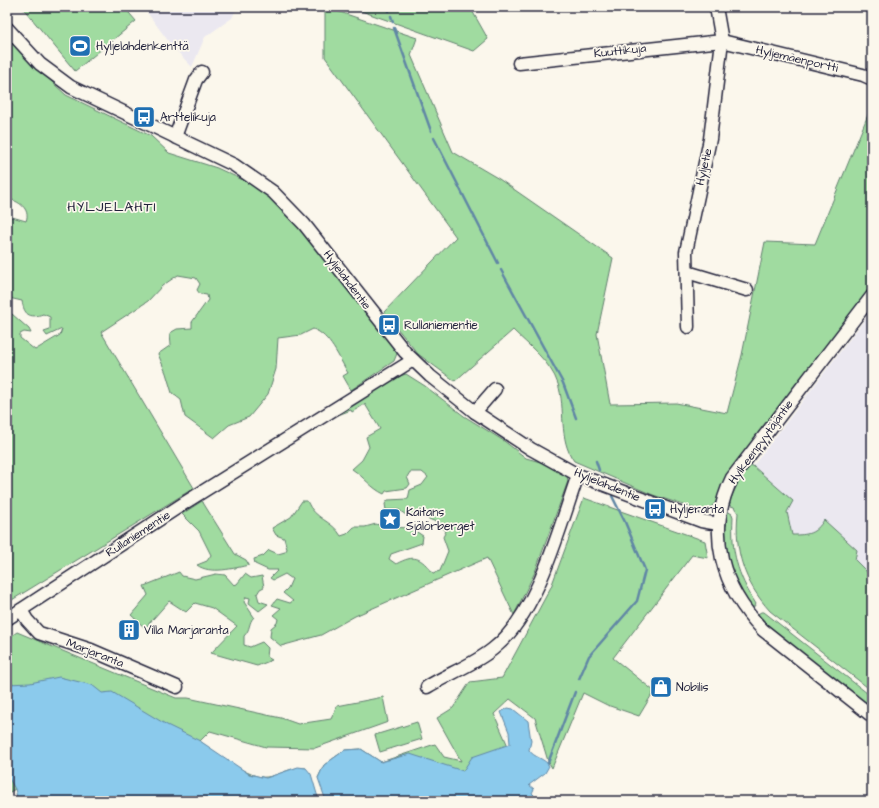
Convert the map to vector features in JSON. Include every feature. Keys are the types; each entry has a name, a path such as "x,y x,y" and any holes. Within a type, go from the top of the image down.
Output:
{"street":[{"name":"Hyljetie","path":"688,327 686,252 710,139 722,42 716,7"},
{"name":"Hyljelahdentie","path":"7,28 40,64 71,87 234,164 261,182 285,203 310,231 376,317 412,360 474,412 531,449 578,475 701,521 719,524"},
{"name":"Kuuttikuja","path":"519,63 722,42"},
{"name":"Hyljemäenportti","path":"722,42 863,75 872,79"},
{"path":"175,137 196,80 202,72"},
{"path":"686,272 747,290"},
{"name":"Hylkeenpyytäjäntie","path":"872,296 732,478 725,493 719,524 718,539 731,587 748,615 763,630 872,716"},
{"name":"Rullaniementie","path":"7,619 186,502 412,360"},
{"path":"474,412 495,389"},
{"path":"427,687 475,662 494,649 509,634 526,608 542,578 578,475"},
{"name":"Marjaranta","path":"21,610 27,620 40,633 91,650 177,687"}],"shaded area":[{"path":"143,7 237,7 232,18 205,37 192,67 172,46"},
{"path":"872,310 872,577 855,560 824,520 818,530 806,535 792,535 787,512 793,501 753,466"}],"green space":[{"name":"Hyljelahdenkenttä","path":"22,7 124,7 136,21 75,71"},
{"path":"325,7 417,38 411,55 453,152 499,179 613,258 597,334 610,404 676,403 727,413 742,355 765,242 815,244 872,105 872,286 724,486 720,499 705,512 653,495 574,461 566,443 562,403 555,376 545,361 513,330 455,381 418,354 384,312 456,237 325,57"},
{"path":"350,7 470,7 488,39 474,51"},
{"path":"7,35 39,70 66,95 151,136 169,153 217,168 260,188 291,217 398,351 394,361 351,390 343,376 348,373 334,348 319,332 313,329 301,335 278,338 276,369 268,394 249,417 229,425 214,438 185,417 181,400 172,393 158,354 171,345 170,333 177,329 192,328 192,322 208,300 207,295 200,294 197,290 200,284 196,278 178,275 162,286 148,301 101,332 194,488 7,603 7,316 12,314 29,329 31,333 24,332 20,334 20,338 35,350 60,335 62,329 47,336 44,332 50,330 50,317 43,314 31,316 24,309 22,301 9,298 7,296 7,218 12,217 26,221 27,213 19,203 7,199"},
{"path":"406,374 425,386 464,416 504,441 526,458 544,463 567,476 568,481 535,572 514,615 487,558 355,616 321,635 281,646 270,637 271,628 277,623 278,619 273,615 281,608 272,605 277,599 290,603 293,601 283,593 288,588 292,579 285,574 273,580 270,578 278,570 268,570 255,564 254,559 263,556 269,550 278,554 285,552 287,549 284,538 276,535 272,528 291,517 302,501 307,501 314,512 333,526 341,536 347,534 354,527 365,527 376,524 385,527 411,528 423,536 422,543 391,554 389,559 396,564 413,558 421,560 433,573 440,571 448,551 443,537 446,531 436,522 419,515 406,515 399,510 386,510 385,504 388,500 408,499 410,490 422,485 428,477 422,472 410,472 407,477 410,484 407,488 386,491 384,494 375,489 352,469 362,460 369,447 366,437 380,429 365,404 352,412 351,410 338,415 341,409 391,379"},
{"path":"746,465 753,466 793,501 787,512 792,535 811,533 821,525 824,520 857,550 855,560 872,577 872,691 770,611 753,589 747,577 740,553 737,527 738,513 734,507 728,505"},
{"path":"584,498 705,541 708,558 692,555 613,658 654,691 639,716 607,705 583,693 552,768 548,761 535,718 510,699 494,714 508,746 473,779 318,778 324,765 345,750 361,749 381,762 435,744 444,757 461,761 437,718 453,708 470,682 502,678 551,587"},
{"path":"202,501 235,554 246,560 249,565 223,570 209,570 197,565 207,561 211,555 199,531 182,514"},
{"path":"727,511 732,514 733,517 734,552 740,573 756,604 751,610 733,574 727,552"},
{"path":"179,572 182,576 195,579 216,574 225,575 234,585 237,584 245,574 251,578 262,576 264,587 260,589 257,594 259,601 268,604 259,611 249,603 250,598 246,597 244,602 254,617 248,631 244,636 244,645 250,647 262,642 268,648 267,657 272,660 257,666 211,653 237,626 212,608 195,603 186,612 169,601 145,628 131,615 148,595 144,586"},
{"path":"764,612 872,697 872,710 778,637 756,615"},
{"path":"17,632 176,698 188,698 281,718 298,724 331,719 337,706 383,697 388,722 315,748 266,747 210,731 200,741 242,770 260,777 272,776 296,768 306,768 297,801 159,801 15,789 7,794 7,639"},
{"path":"417,722 422,739 380,752 375,735"}],"water":[{"path":"59,677 92,685 102,693 112,692 167,725 200,741 249,774 266,778 298,767 306,768 311,774 319,801 18,801 15,789 7,775 7,684 30,683"},
{"path":"508,708 513,709 528,721 531,741 529,750 531,753 545,761 549,766 545,773 529,785 534,789 532,793 534,795 531,799 529,797 525,801 326,801 318,778 324,765 345,750 361,749 381,762 410,754 463,771 472,757 510,744 509,732 501,712"}],"waterway":[{"path":"388,7 389,11"},
{"path":"391,16 393,22"},
{"path":"394,28 431,131"},
{"path":"434,138 498,263"},
{"path":"501,270 563,383 576,418"},
{"path":"596,461 599,470"},
{"path":"579,679 589,656 637,601 645,570 625,522 612,496"},
{"path":"548,763 575,692"}],"place":[{"name":"Hyljelahdenkenttä","path":"80,46"},
{"name":"Arttelikuja","path":"144,117"},
{"name":"Rullaniementie","path":"389,325"},
{"name":"Hyljeranta","path":"655,509"},
{"name":"Kaitans Själörberget","path":"390,519"},
{"name":"Villa Marjaranta","path":"129,630"},
{"name":"Nobilis","path":"661,687"}],"district":[{"name":"HYLJELAHTI","path":"112,207"}]}
